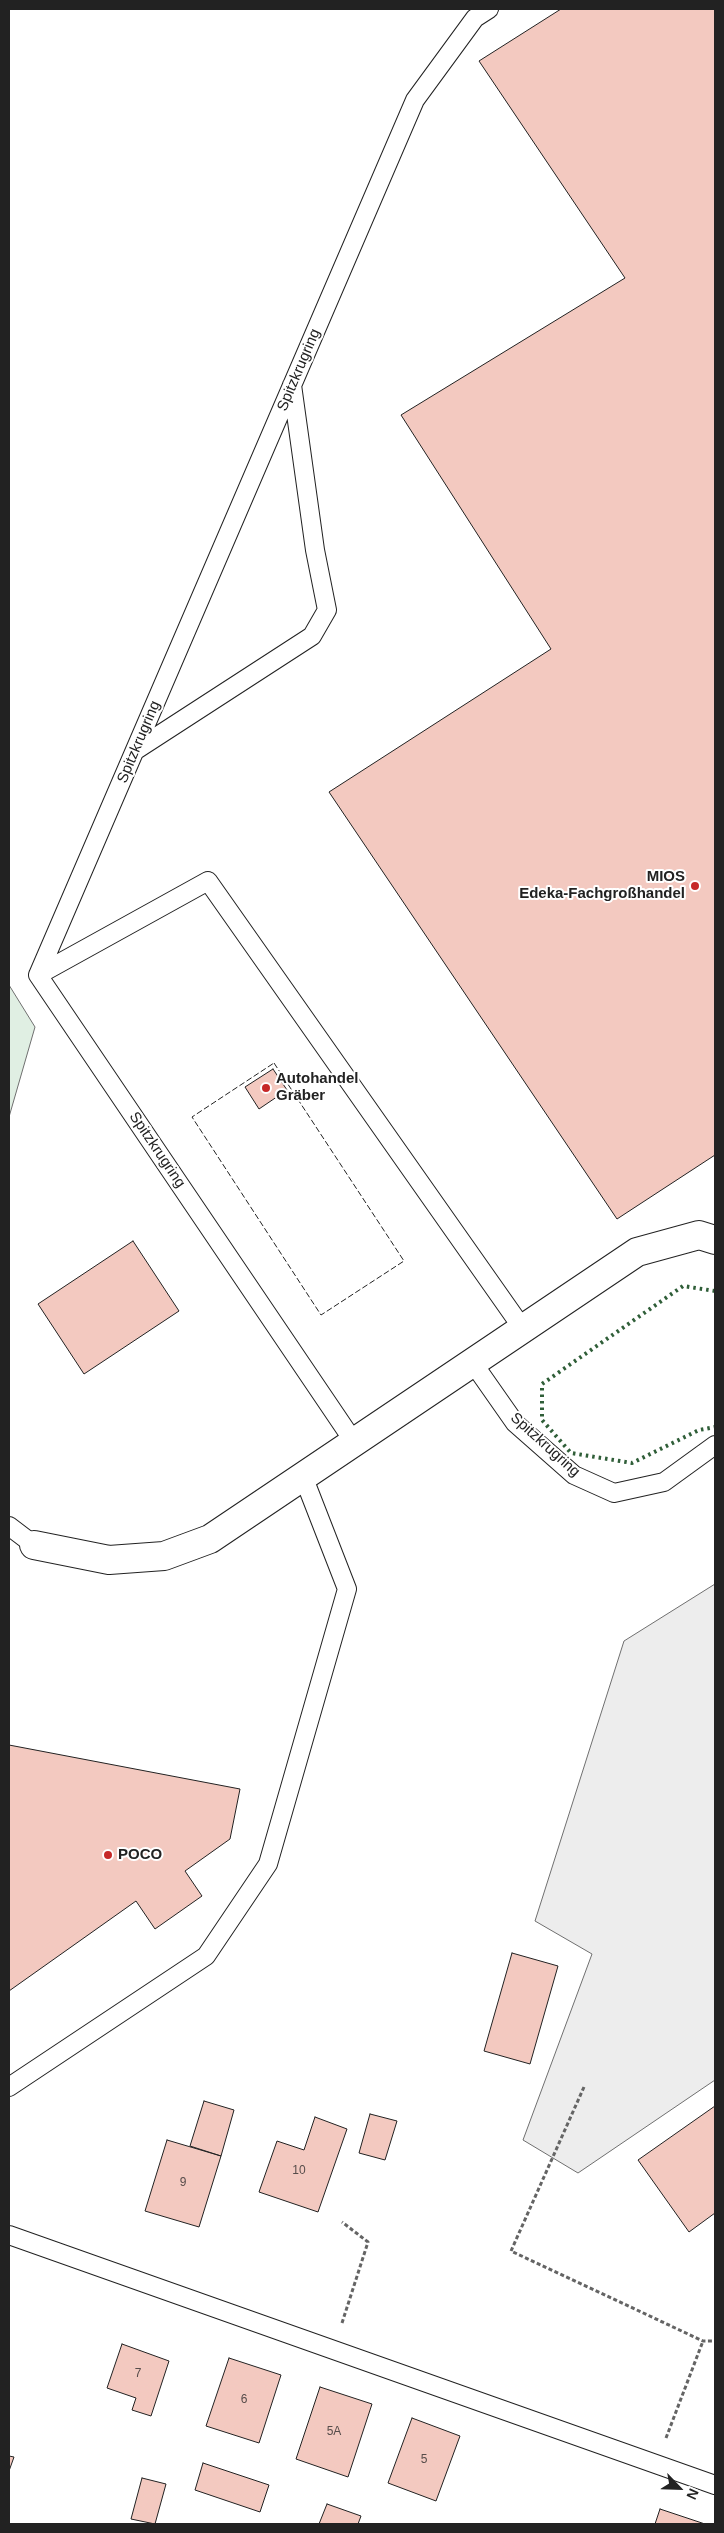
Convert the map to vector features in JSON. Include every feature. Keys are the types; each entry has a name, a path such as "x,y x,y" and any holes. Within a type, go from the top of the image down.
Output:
{"street":[{"path":"21,1543 109,1560 164,1556 210,1539 637,1252 699,1235 715,1240"}],"lane":[{"name":"Spitzkrugring","path":"354,1442 38,975 415,100 475,18 489,9"},
{"path":"136,750 312,636 327,610 315,550 292,386"},
{"path":"38,975 208,881 523,1329"},
{"name":"Spitzkrugring","path":"473,1362 515,1422 574,1475 614,1493 664,1482 715,1445"},
{"path":"9,2087 206,1956 268,1864 347,1589 303,1476"},
{"path":"9,1526 21,1543"},
{"path":"9,2235 715,2485"}],"path":[{"path":"584,2087 512,2251 702,2341 715,2341"},
{"path":"333,2350 368,2242 342,2222"},
{"path":"656,2464 702,2341"}],"green space":[{"path":"9,985 35,1027 9,1117"}],"shaded area":[{"path":"715,1584 715,2080 578,2173 523,2140 592,1954 535,1921 624,1641"}],"building":[{"path":"561,9 715,9 715,1155 617,1219 329,792 551,649 401,415 625,278 479,61"},
{"name":"Autohandel Gräber","path":"273,1069 287,1090 259,1109 245,1087"},
{"path":"133,1241 179,1311 84,1374 38,1304"},
{"name":"POCO","path":"9,1745 240,1789 230,1839 185,1871 202,1896 155,1929 136,1901 9,1991"},
{"path":"512,1953 558,1966 530,2064 484,2051"},
{"path":"204,2101 234,2110 221,2156 190,2146"},
{"path":"715,2106 715,2213 689,2232 638,2160"},
{"path":"370,2114 397,2121 385,2160 359,2153"},
{"path":"315,2117 347,2129 318,2212 259,2192 277,2141 304,2150"},
{"path":"167,2140 221,2156 199,2227 145,2211"},
{"path":"122,2344 169,2361 151,2416 132,2410 136,2398 107,2388"},
{"path":"229,2358 281,2375 259,2443 206,2426"},
{"path":"320,2387 372,2404 348,2477 296,2459"},
{"path":"412,2418 460,2436 436,2501 388,2483"},
{"path":"9,2456 14,2457 9,2471"},
{"path":"203,2463 269,2485 260,2512 195,2490"},
{"path":"142,2478 166,2484 155,2524 131,2519"},
{"path":"327,2504 361,2516 358,2524 319,2524"},
{"path":"660,2509 705,2524 655,2524"}],"hedge":[{"path":"715,1291 683,1286 542,1384 542,1420 571,1453 632,1463 699,1430 715,1427"}],"fence":[{"path":"274,1063 404,1261 321,1315 192,1117 274,1063"}],"place":[{"name":"MIOS Edeka-Fachgroßhandel","path":"695,886"},
{"name":"Autohandel Gräber","path":"266,1088"},
{"name":"POCO","path":"108,1855"}]}
